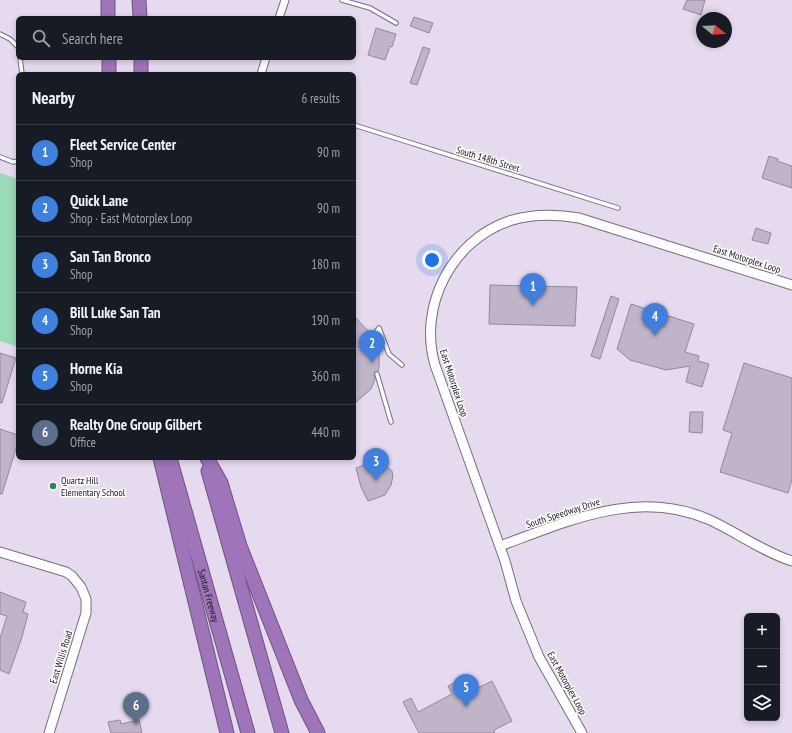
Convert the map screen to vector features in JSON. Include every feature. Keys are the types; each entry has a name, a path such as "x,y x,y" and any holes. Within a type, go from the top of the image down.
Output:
{"highway":[{"path":"108,0 108,16"},
{"path":"140,0 140,16"},
{"path":"109,60 109,72"},
{"path":"141,60 141,72"},
{"path":"160,460 227,733"},
{"name":"Santan Freeway","path":"171,460 248,733"},
{"path":"206,460 220,515 282,733"},
{"path":"207,460 220,483 240,546 301,700 318,733"}],"street":[{"path":"280,16 285,0"},
{"path":"262,72 265,60"},
{"name":"East Motorplex Loop","path":"582,733 539,657 516,601 500,546 447,401 432,352 430,328 436,297 447,274 459,255 467,246 484,234 509,221 554,214 579,218 792,285"},
{"name":"South Speedway Drive","path":"500,546 580,516 608,510 641,507 667,509 709,520 775,555 792,561"},
{"name":"East Willis Road","path":"0,552 66,572 72,576 81,587 86,606 84,620 49,733"}],"lane":[{"path":"342,0 370,8 396,23"},
{"path":"0,34 10,39 16,45"},
{"path":"20,60 22,72"},
{"name":"South 148th Street","path":"356,126 618,208"},
{"path":"0,157 13,162 16,161"},
{"path":"373,336 379,328 389,354 402,365"},
{"path":"377,374 392,422"}],"green space":[{"path":"0,173 16,178 16,346 0,341"}],"building":[{"path":"687,0 705,0 702,12 696,12 696,13 683,9"},
{"path":"414,17 433,23 429,33 410,26"},
{"path":"376,28 396,34 392,47 390,46 385,60 368,55"},
{"path":"423,47 430,49 417,85 410,83"},
{"path":"769,156 778,159 777,161 792,166 792,188 762,178"},
{"path":"756,228 771,233 768,244 752,240"},
{"path":"490,285 577,287 575,326 489,324"},
{"path":"611,296 619,299 600,359 591,356"},
{"path":"631,304 694,324 685,352 699,356 698,361 709,364 702,387 686,382 690,366 666,370 630,360 617,349"},
{"path":"356,318 371,334 371,338 375,339 379,350 379,368 378,371 374,373 375,379 371,389 356,402"},
{"path":"0,353 16,358 2,403 0,403"},
{"path":"744,363 792,378 792,480 788,493 720,472 732,433 723,430"},
{"path":"690,412 703,412 702,433 689,432"},
{"path":"0,429 16,434 16,448 2,494 0,494"},
{"path":"372,458 374,462 385,465 392,471 393,476 391,485 385,495 368,501 361,487 356,468 366,464 365,461"},
{"path":"0,592 26,602 23,612 28,614 22,637 9,674 0,670 0,638 7,616 0,614"},
{"path":"462,679 465,686 471,684 474,690 492,681 512,721 494,730 495,733 419,733 403,702 411,698 418,712 452,694 448,686"},
{"path":"120,720 121,724 139,720 142,733 111,733 108,722"}],"place":[{"name":"Fleet Service Center","path":"533,306"},
{"name":"Bill Luke San Tan","path":"655,336"},
{"name":"Quick Lane","path":"372,363"},
{"name":"San Tan Bronco","path":"376,481"},
{"name":"Quartz Hill Elementary School","path":"53,486"},
{"name":"Horne Kia","path":"466,707"},
{"name":"Realty One Group Gilbert","path":"136,725"}]}
